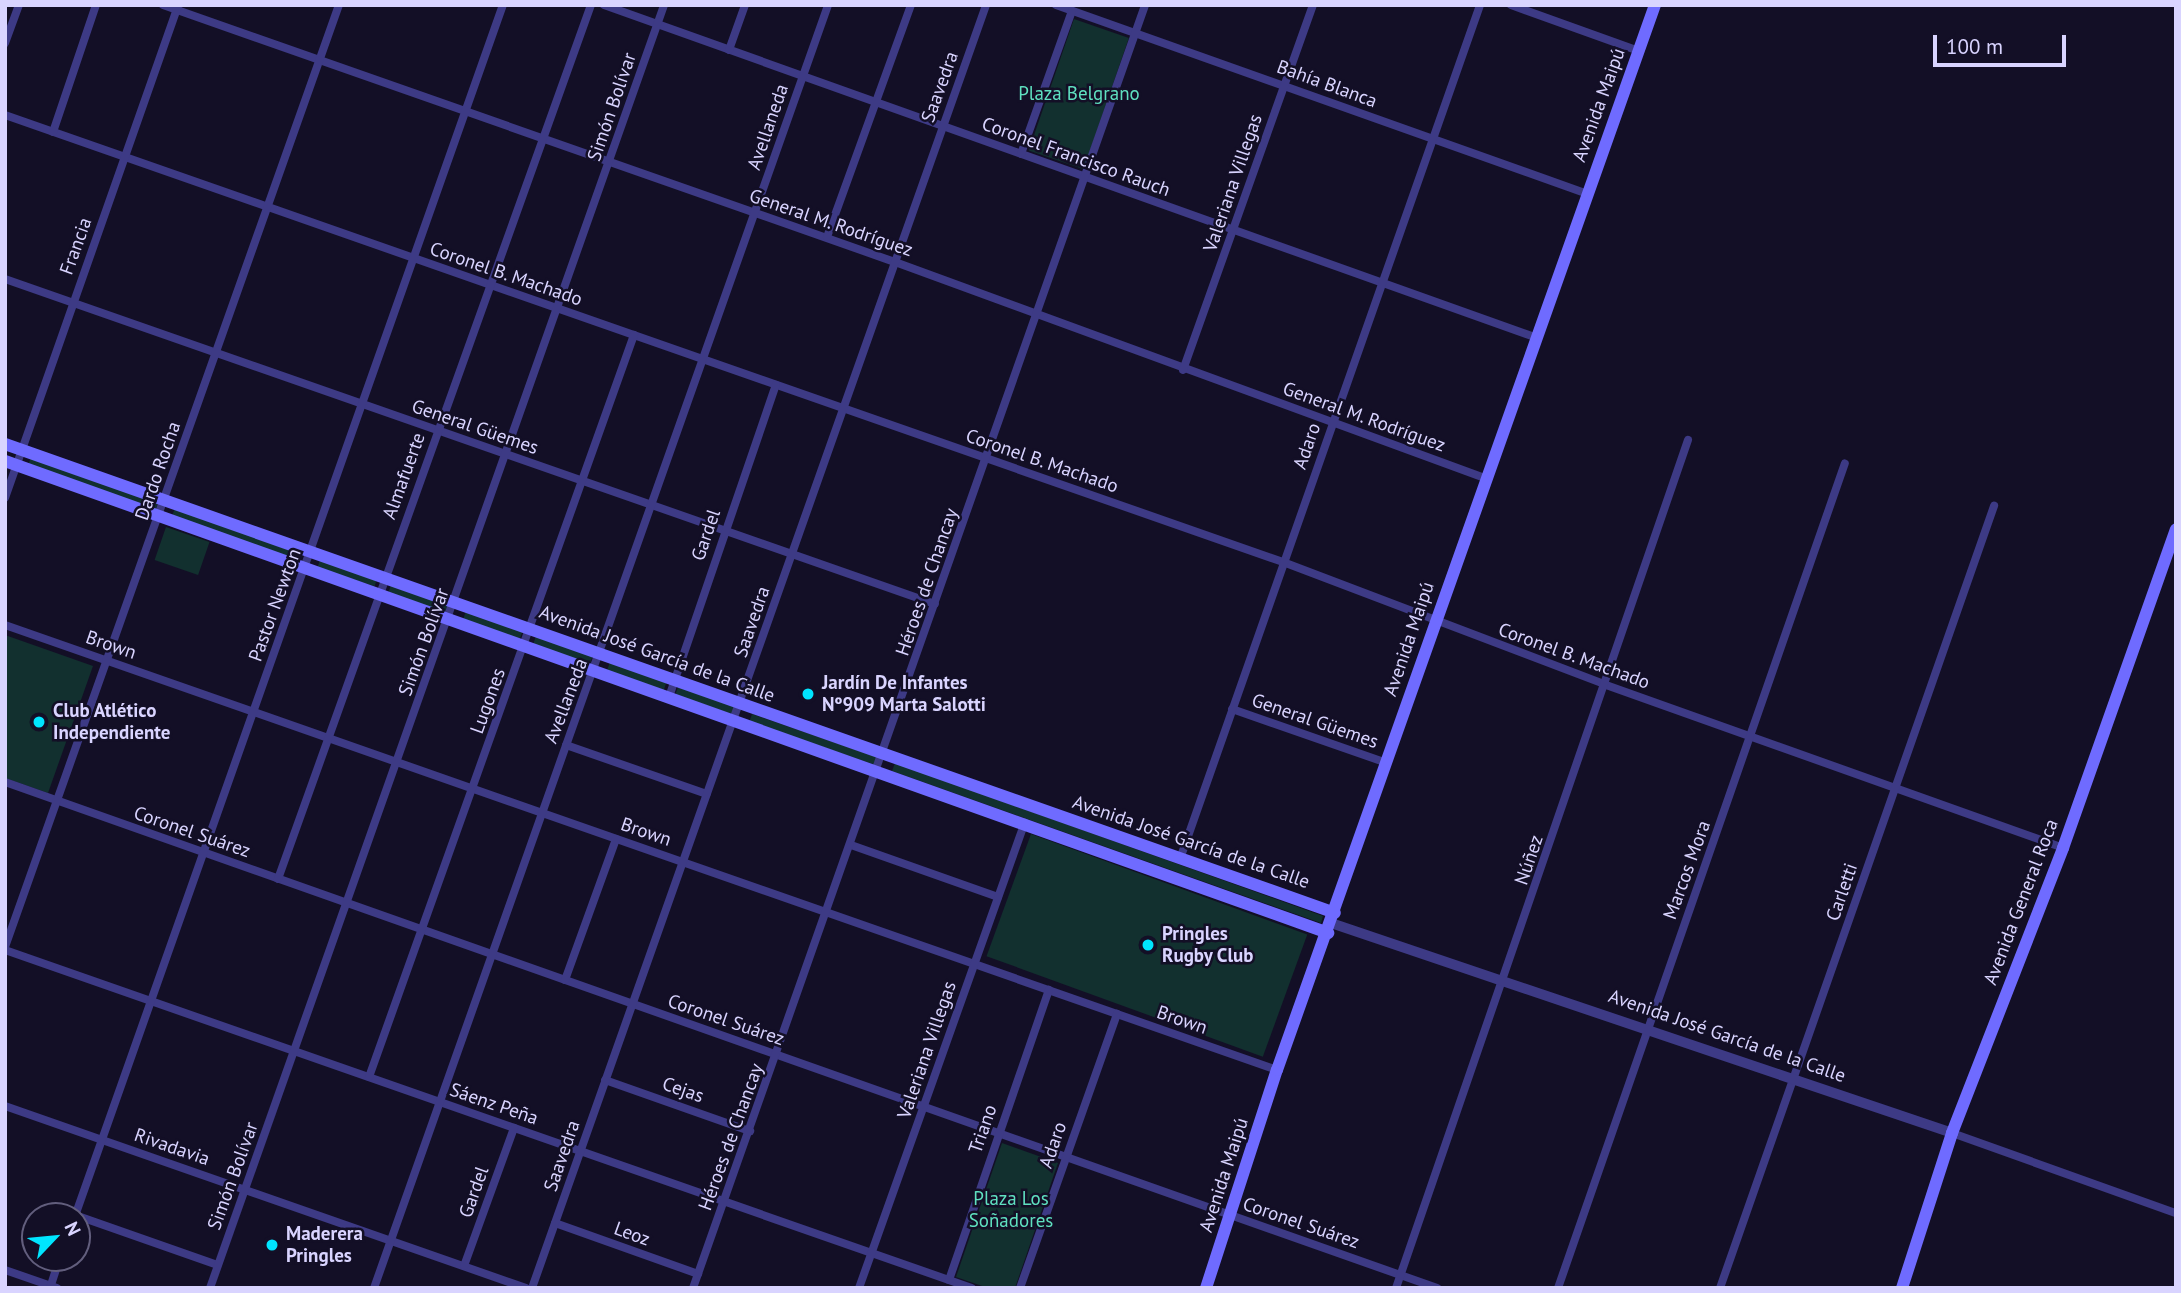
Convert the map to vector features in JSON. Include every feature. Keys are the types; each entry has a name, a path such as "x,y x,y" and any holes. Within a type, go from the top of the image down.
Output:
{"main road":[{"name":"Avenida Maipú","path":"1206,1288 1233,1216 1277,1070 1655,5"},
{"name":"Avenida José García de la Calle","path":"5,444 1180,859 1331,923"},
{"name":"Avenida José García de la Calle","path":"11,463 1026,823 1331,923"},
{"name":"Avenida General Roca","path":"1902,1288 1952,1133 2063,848 2176,529"}],"street":[{"path":"5,43 19,5"},
{"path":"53,132 96,5"},
{"name":"General M. Rodríguez","path":"163,5 895,261 1183,370 1485,478"},
{"name":"Dardo Rocha","path":"5,948 339,5"},
{"name":"Pastor Newton","path":"80,1202 503,5"},
{"name":"Almafuerte","path":"278,879 591,5"},
{"name":"Coronel Francisco Rauch","path":"604,5 1536,338"},
{"name":"Simón Bolívar","path":"210,1288 450,618 505,454 664,5"},
{"path":"729,50 745,5"},
{"name":"Avellaneda","path":"374,1288 566,745 601,654 828,5"},
{"path":"827,237 878,103 911,5"},
{"name":"Saavedra","path":"532,1288 986,5"},
{"name":"Bahía Blanca","path":"1056,5 1588,194"},
{"name":"Héroes de Chancay","path":"693,1288 884,755 1145,5"},
{"name":"Valeriana Villegas","path":"1183,370 1313,5"},
{"name":"Adaro","path":"1180,859 1479,5"},
{"path":"1511,5 1639,51"},
{"name":"Francia","path":"5,498 11,463 24,450 177,8"},
{"path":"1021,154 1072,11"},
{"name":"Coronel B. Machado","path":"5,115 1283,562 1606,685 2063,848"},
{"name":"General Güemes","path":"5,279 935,604"},
{"name":"Lugones","path":"369,1077 634,335"},
{"name":"Gardel","path":"669,697 776,385"},
{"name":"Núñez","path":"1396,1288 1606,685 1688,440"},
{"name":"Marcos Mora","path":"1558,1288 1646,1029 1753,737 1845,463"},
{"name":"Carletti","path":"1720,1288 1994,506"},
{"name":"Brown","path":"5,625 1277,1070"},
{"name":"General Güemes","path":"1232,709 1387,763"},
{"path":"566,745 706,794"},
{"name":"Coronel Suárez","path":"5,782 1437,1288"},
{"name":"Valeriana Villegas","path":"859,1288 1026,823"},
{"path":"565,980 616,838"},
{"path":"851,845 998,897"},
{"name":"Avenida José García de la Calle","path":"1331,923 1952,1133"},
{"name":"Sáenz Peña","path":"5,948 972,1288"},
{"name":"Triano","path":"949,1280 1049,990"},
{"name":"Adaro","path":"1020,1288 1117,1014"},
{"name":"Cejas","path":"606,1080 750,1131"},
{"name":"Rivadavia","path":"5,1106 526,1288"},
{"name":"Gardel","path":"464,1266 514,1128"},
{"path":"1952,1133 2176,1213"},
{"path":"91,1221 218,1265"},
{"name":"Leoz","path":"555,1223 698,1274"},
{"path":"5,1270 52,1287"}],"green space":[{"name":"Plaza Belgrano","path":"1074,19 1129,38 1084,169 1029,150"},
{"path":"31,457 158,503 155,512 28,465"},
{"path":"175,508 302,555 300,562 172,516"},
{"path":"166,527 209,542 198,575 155,560"},
{"path":"320,560 377,579 375,586 318,568"},
{"path":"391,585 448,605 445,612 388,593"},
{"path":"466,611 523,631 520,639 463,620"},
{"name":"Club Atlético Independiente","path":"5,635 93,666 48,793 5,778"},
{"path":"536,636 593,656 590,664 533,645"},
{"path":"610,662 667,682 664,690 607,671"},
{"path":"678,687 735,707 732,714 675,695"},
{"path":"752,714 877,757 874,765 749,722"},
{"path":"895,763 1323,916 1321,923 892,771"},
{"name":"Pringles Rugby Club","path":"1031,834 1307,935 1263,1057 987,956"},
{"name":"Plaza Los Soñadores","path":"1002,1143 1058,1163 1015,1288 988,1288 956,1277"}],"place":[{"name":"Jardín De Infantes Nº909 Marta Salotti","path":"808,694"},
{"name":"Club Atlético Independiente","path":"39,722"},
{"name":"Pringles Rugby Club","path":"1148,945"},
{"name":"Maderera Pringles","path":"272,1245"}]}
